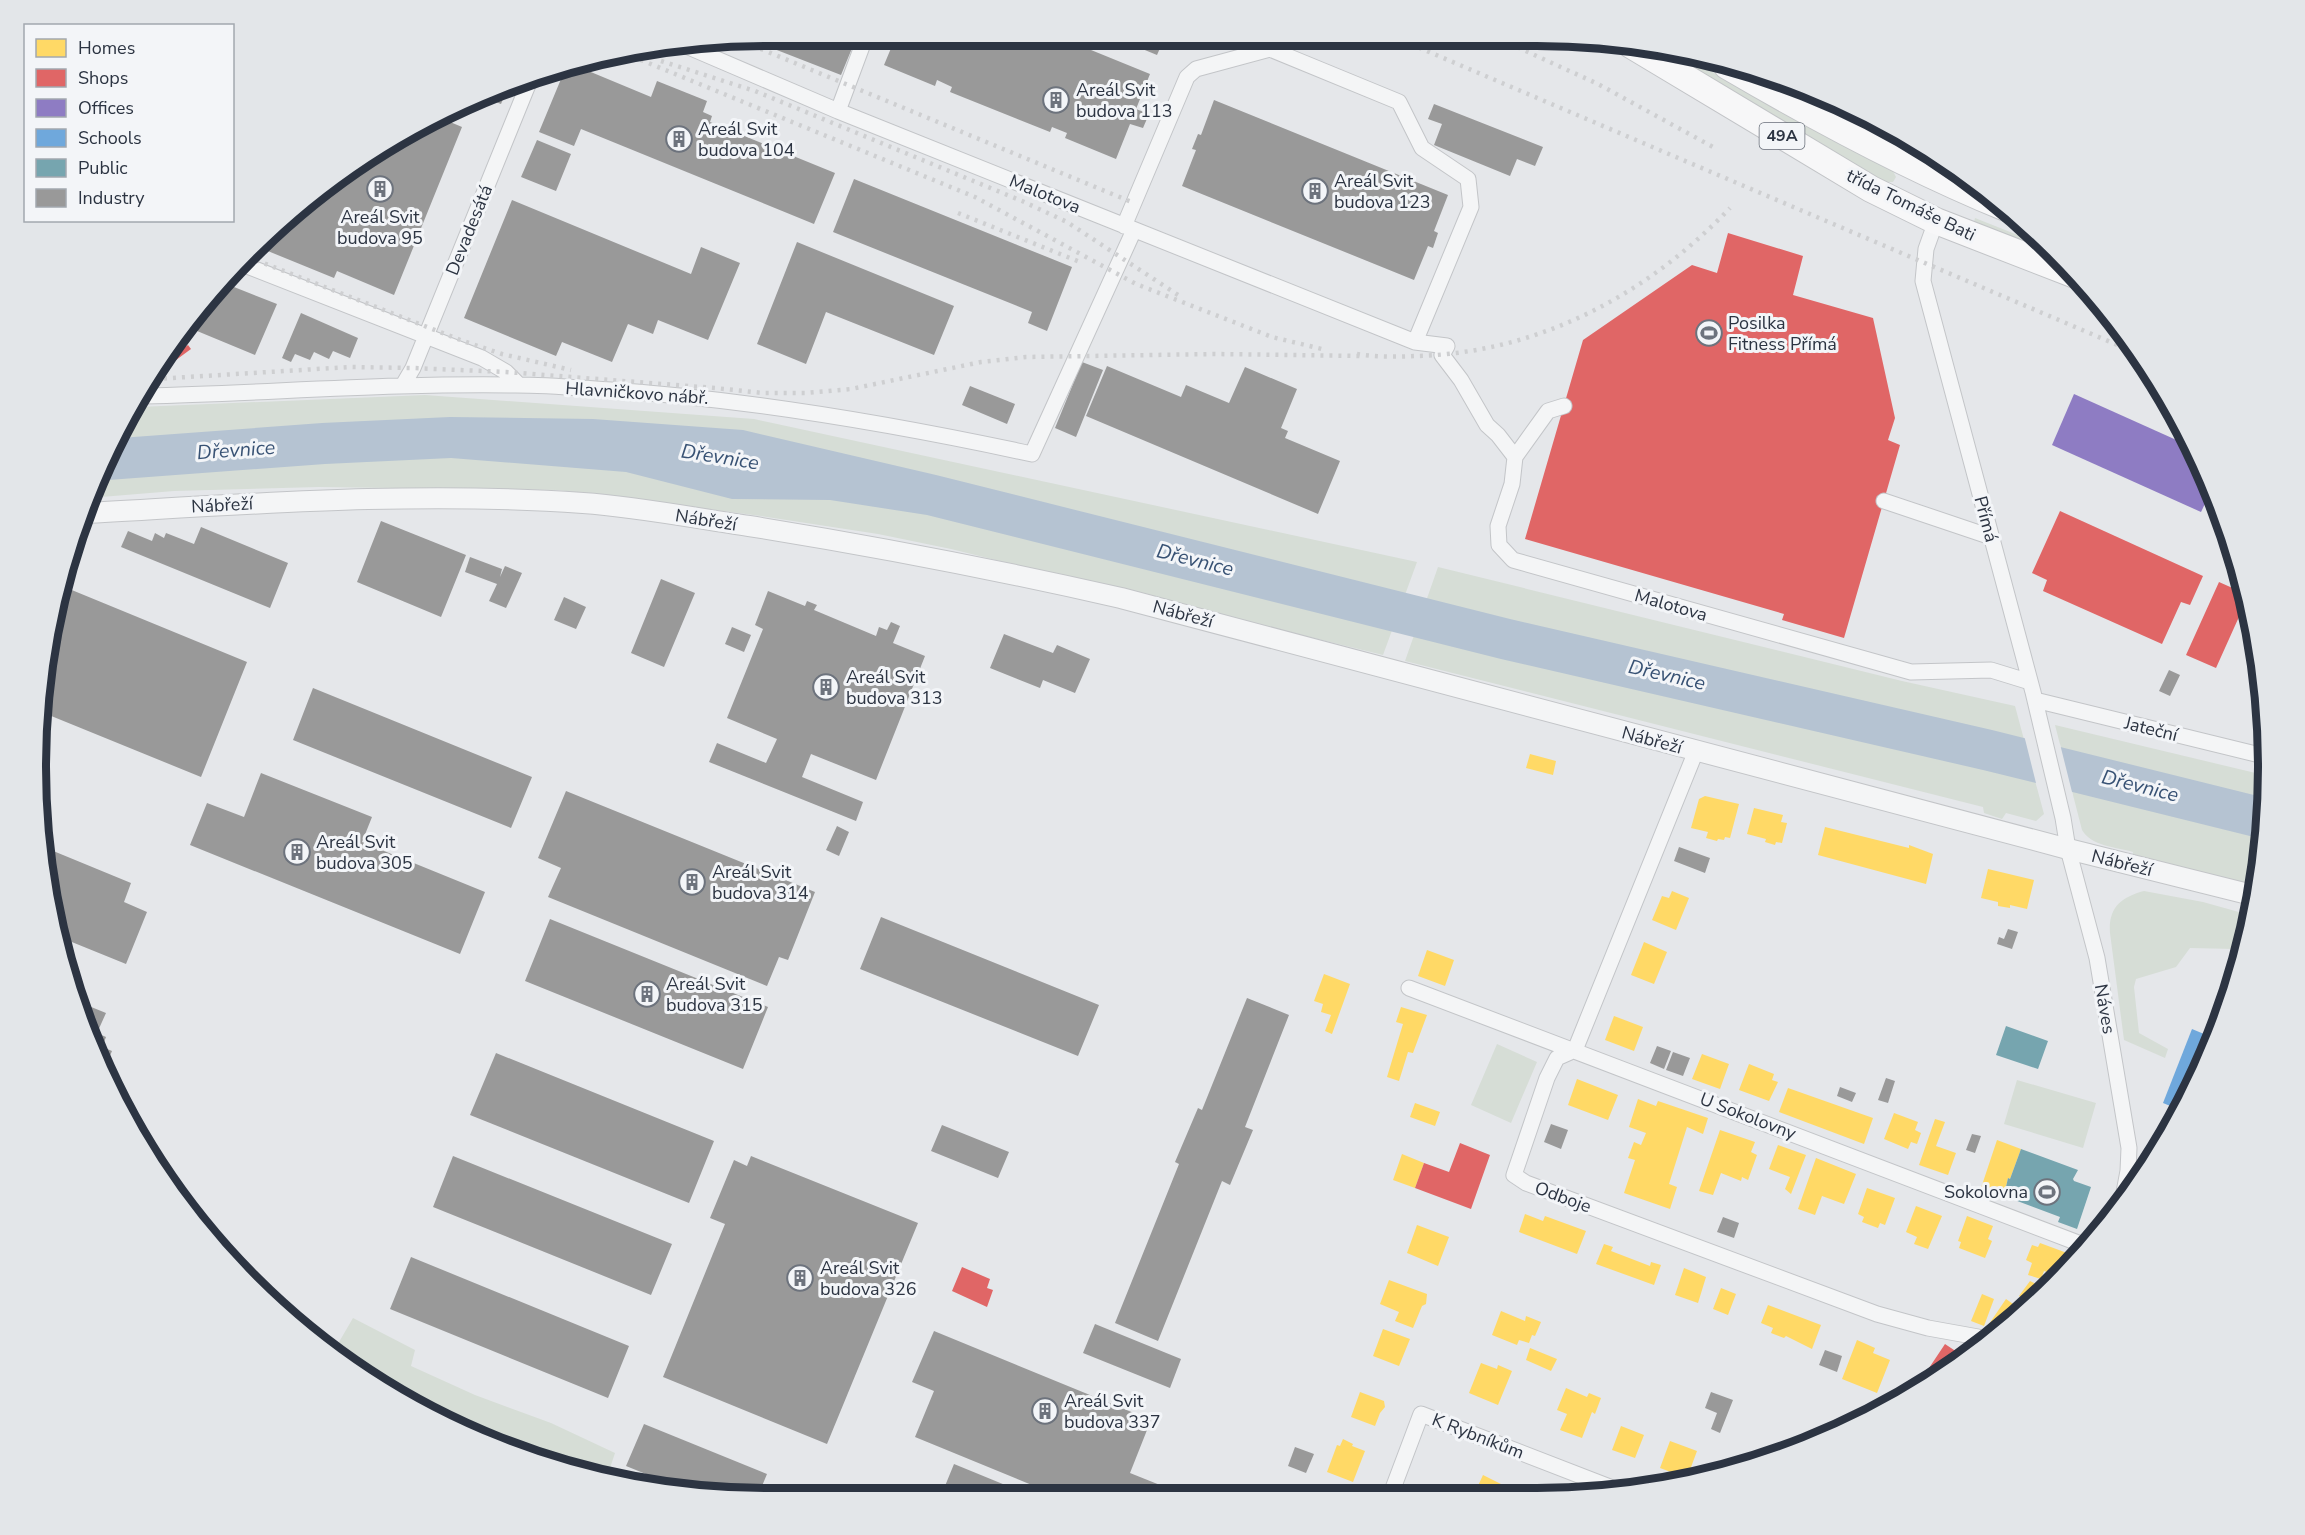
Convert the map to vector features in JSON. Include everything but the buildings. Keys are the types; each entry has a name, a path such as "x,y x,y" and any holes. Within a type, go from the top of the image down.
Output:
{"main road":[{"name":"třída Tomáše Bati","path":"1648,55 1870,189 1936,221 2057,268"},
{"name":"třída Tomáše Bati","path":"1749,79 1784,99 1974,193"},
{"path":"1936,221 1951,183"}],"street":[{"path":"838,111 862,46"},
{"name":"Malotova","path":"697,50 838,111 1415,342 1447,346 1442,355 1461,380 1487,425 1515,457 1512,484 1498,526 1499,545 1513,560 1911,672 1991,670 2030,682"},
{"path":"1129,228 1187,77 1196,69 1270,50 1399,102 1422,148 1468,179 1471,207 1415,342"},
{"name":"Devadesátá","path":"404,385 413,368 526,88"},
{"name":"Přímá","path":"1936,221 1926,249 1923,281 2035,700 2063,818"},
{"name":"Hlavničkovo nábř.","path":"150,396 404,385 519,385 672,394 810,412 927,431 1032,454 1129,228"},
{"path":"249,267 482,358 506,372 519,385"},
{"path":"1515,457 1548,411 1564,406"},
{"name":"Nábřeží","path":"94,512 305,500 421,497 584,503 798,534 1028,577 1200,618 2068,849 2247,894"},
{"path":"1884,501 1991,537"},
{"name":"Jateční","path":"2035,700 2258,755"},
{"path":"1575,1050 1696,751"},
{"name":"Náves","path":"2063,818 2068,849 2097,958 2129,1148 2125,1184"},
{"name":"U Sokolovny","path":"1409,988 2080,1244"},
{"name":"Odboje","path":"1575,1050 1557,1058 1547,1078 1514,1175 1537,1187 1877,1314 1978,1338"},
{"name":"K Rybníkům","path":"1393,1488 1422,1414 1604,1485"}],"shaded area":[{"path":"1680,60 1702,66 1771,106 1892,169 1896,177 1893,182 1882,182"},
{"path":"1975,218 2027,239 2036,247 1974,222"},
{"path":"425,395 754,419 1417,562 1383,655 951,549 878,534 617,497 558,490 319,487 174,491 99,497 143,407"},
{"path":"1438,567 1902,681 2015,706 2044,814 2036,821 2006,813 2002,819 1984,813 1983,807 1405,661"},
{"path":"2055,725 2258,774 2257,815 2248,886 2132,857 2133,852 2098,843 2082,830"},
{"path":"2144,891 2203,902 2244,913 2235,949 2190,948 2176,967 2136,979 2134,987 2139,1033 2168,1049 2165,1058 2124,1040 2110,924 2114,910 2129,897"},
{"path":"1497,1044 1537,1062 1511,1123 1471,1105"},
{"path":"2017,1080 2096,1103 2083,1148 2004,1124"},
{"path":"353,1318 415,1350 411,1366 475,1395 551,1423 615,1453 609,1471 536,1450 492,1434 407,1392 337,1346"}],"water":[{"name":"Dřevnice","path":"450,417 593,419 743,430 936,475 1510,619 1992,730 2257,796 2255,837 1983,770 1501,659 927,515 830,500 732,499 626,472 451,458 325,464 107,480 127,437 322,423"}],"pier":[{"path":"2024,735 2060,744 2073,796 2037,787"}],"railway":[{"path":"1415,46 2123,347"},
{"path":"1515,46 1598,84 1713,147"},
{"path":"755,47 1134,203"},
{"path":"637,58 975,197 1136,284 1272,337 1322,349"},
{"path":"661,61 755,91 1022,201 1067,222 1178,295"},
{"path":"1357,354 1401,357 1461,352 1505,344 1547,331 1588,314 1626,292 1663,267 1698,239 1730,208"},
{"path":"958,213 1080,262"},
{"path":"256,260 463,341 502,354 571,370"},
{"path":"161,379 350,367 413,368 506,372 763,393 806,393 851,389 981,362 1026,357 1215,354 1364,356"}],"place":[{"name":"Areál Svit budova 113","path":"1056,100"},
{"name":"Areál Svit budova 104","path":"679,139"},
{"name":"Areál Svit budova 95","path":"380,189"},
{"name":"Areál Svit budova 123","path":"1315,191"},
{"name":"Posilka Fitness Přímá","path":"1709,333"},
{"name":"Areál Svit budova 313","path":"826,687"},
{"name":"Areál Svit budova 305","path":"297,852"},
{"name":"Areál Svit budova 314","path":"692,882"},
{"name":"Areál Svit budova 315","path":"647,994"},
{"name":"Sokolovna","path":"2047,1192"},
{"name":"Areál Svit budova 326","path":"800,1278"},
{"name":"Areál Svit budova 337","path":"1045,1411"}]}
